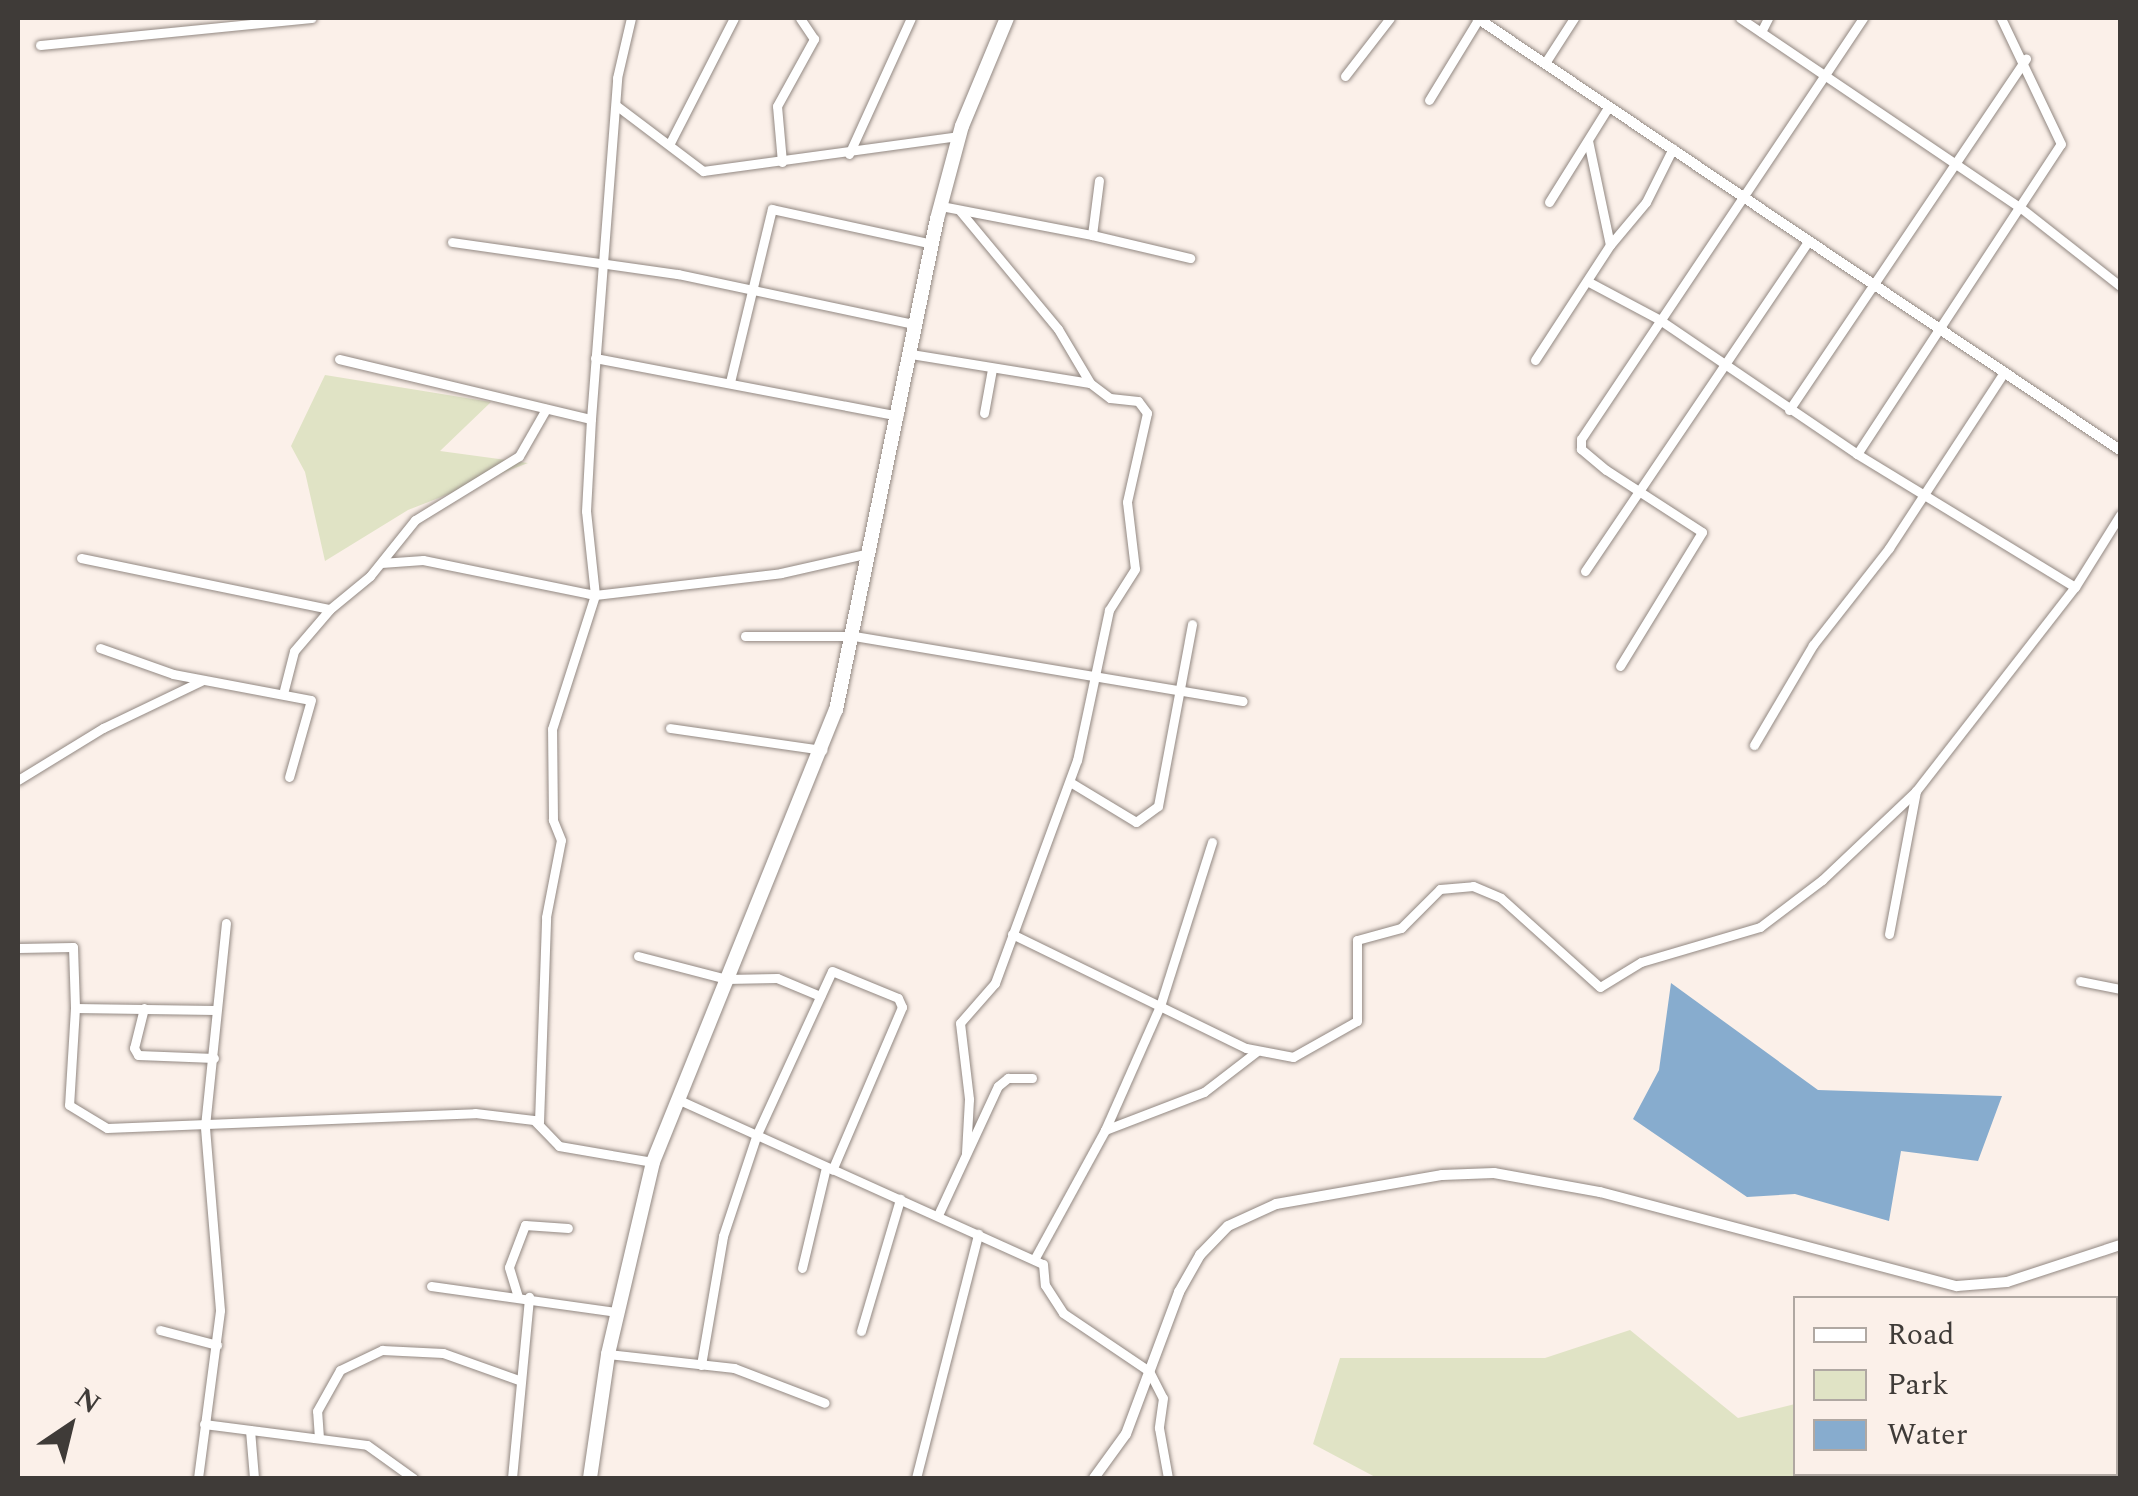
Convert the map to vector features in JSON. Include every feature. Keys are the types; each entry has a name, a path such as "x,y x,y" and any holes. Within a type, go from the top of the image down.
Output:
{"highway":[{"path":"590,1478 616,1312 652,1162 675,1098 822,750 854,636 941,206 960,136 1007,18"}],"street":[{"path":"40,45 312,18"},
{"path":"539,1122 546,917 561,840 553,820 552,729 596,596 586,512 590,419 606,263 616,106 631,18"},
{"path":"670,143 734,18"},
{"path":"782,162 777,106 814,39 800,18"},
{"path":"849,154 911,18"},
{"path":"1346,76 1390,18"},
{"path":"1429,100 1478,18 2120,450"},
{"path":"1545,63 1574,18"},
{"path":"1740,18 2021,208 2120,286"},
{"path":"1760,32 1768,18"},
{"path":"1857,454 2021,208 2062,138 2026,59 2001,18"},
{"path":"1620,666 1702,538 1697,527 1586,454 1580,439 1857,21"},
{"path":"1789,410 2026,59"},
{"path":"616,106 704,170 849,154 960,136"},
{"path":"1549,202 1609,106"},
{"path":"1588,141 1610,245"},
{"path":"1535,360 1610,245 1646,202 1673,148"},
{"path":"1092,235 1100,180"},
{"path":"941,206 1190,258"},
{"path":"730,382 748,291 772,210 932,244"},
{"path":"960,211 1011,280 1058,328 1090,383 1110,398 1138,402 1148,412 1127,502 1135,569 1109,610 1070,782 989,992 960,1023 968,1098 966,1153"},
{"path":"452,242 606,263 917,325"},
{"path":"1585,571 1808,242"},
{"path":"1588,281 1660,320 1857,454 2075,587"},
{"path":"911,354 1090,383"},
{"path":"595,358 899,416"},
{"path":"339,360 430,376 590,419"},
{"path":"984,413 992,369"},
{"path":"1754,745 1812,645 1924,495 2003,374"},
{"path":"284,690 294,652 330,610 382,562 416,520 519,456 546,409"},
{"path":"1012,934 1256,1052 1293,1057 1353,1025 1360,1014 1357,940 1401,928 1440,889 1473,886 1500,898 1600,987 1641,962 1760,927 1822,880 1916,791 2075,587 2120,515"},
{"path":"382,562 423,560 596,596 780,573 872,552"},
{"path":"82,558 330,610"},
{"path":"1070,782 1115,814 1144,820 1158,806 1192,624"},
{"path":"745,636 854,636 1093,679 1243,701"},
{"path":"100,648 203,680 284,690 314,706 290,777"},
{"path":"18,780 103,728 203,680"},
{"path":"670,728 822,750"},
{"path":"1889,934 1916,791"},
{"path":"1035,1258 1106,1130 1160,1006 1212,842"},
{"path":"198,1478 217,1345 206,1126 226,923"},
{"path":"18,948 74,947 76,1008 68,1098 74,1111 107,1128 474,1114 539,1122 560,1146 652,1162"},
{"path":"638,956 726,979 777,978 820,996"},
{"path":"701,1365 723,1236 758,1134 832,972 898,998 902,1007 829,1168 802,1268"},
{"path":"2080,981 2120,989"},
{"path":"76,1008 215,1010"},
{"path":"144,1008 134,1048 138,1055 214,1058"},
{"path":"1106,1130 1204,1092 1256,1052"},
{"path":"938,1215 998,1086 1008,1078 1032,1078"},
{"path":"675,1098 1035,1258 1062,1312 1148,1371 1163,1398 1159,1428 1168,1478"},
{"path":"1094,1478 1126,1434 1193,1266 1242,1218 1293,1201 1459,1173 1600,1192 1957,1286 2007,1282 2120,1245"},
{"path":"861,1331 900,1199"},
{"path":"512,1478 524,1297 509,1267 525,1225 568,1228"},
{"path":"916,1478 978,1234"},
{"path":"432,1286 616,1312"},
{"path":"160,1330 217,1345"},
{"path":"319,1438 317,1411 340,1370 382,1350 443,1353 519,1380"},
{"path":"608,1354 734,1368 825,1403"},
{"path":"204,1424 374,1447 414,1478"},
{"path":"250,1430 254,1478"}],"green space":[{"path":"325,375 491,402 440,451 528,463 408,510 325,561 305,472 291,446"},
{"path":"1630,1330 1738,1418 1793,1404 1793,1476 2118,1476 2120,1373 2120,1478 1377,1478 1313,1444 1340,1358 1545,1358"}],"water":[{"path":"1671,983 1818,1090 2002,1096 1978,1161 1901,1151 1889,1221 1795,1194 1747,1197 1633,1119 1659,1070"}]}
